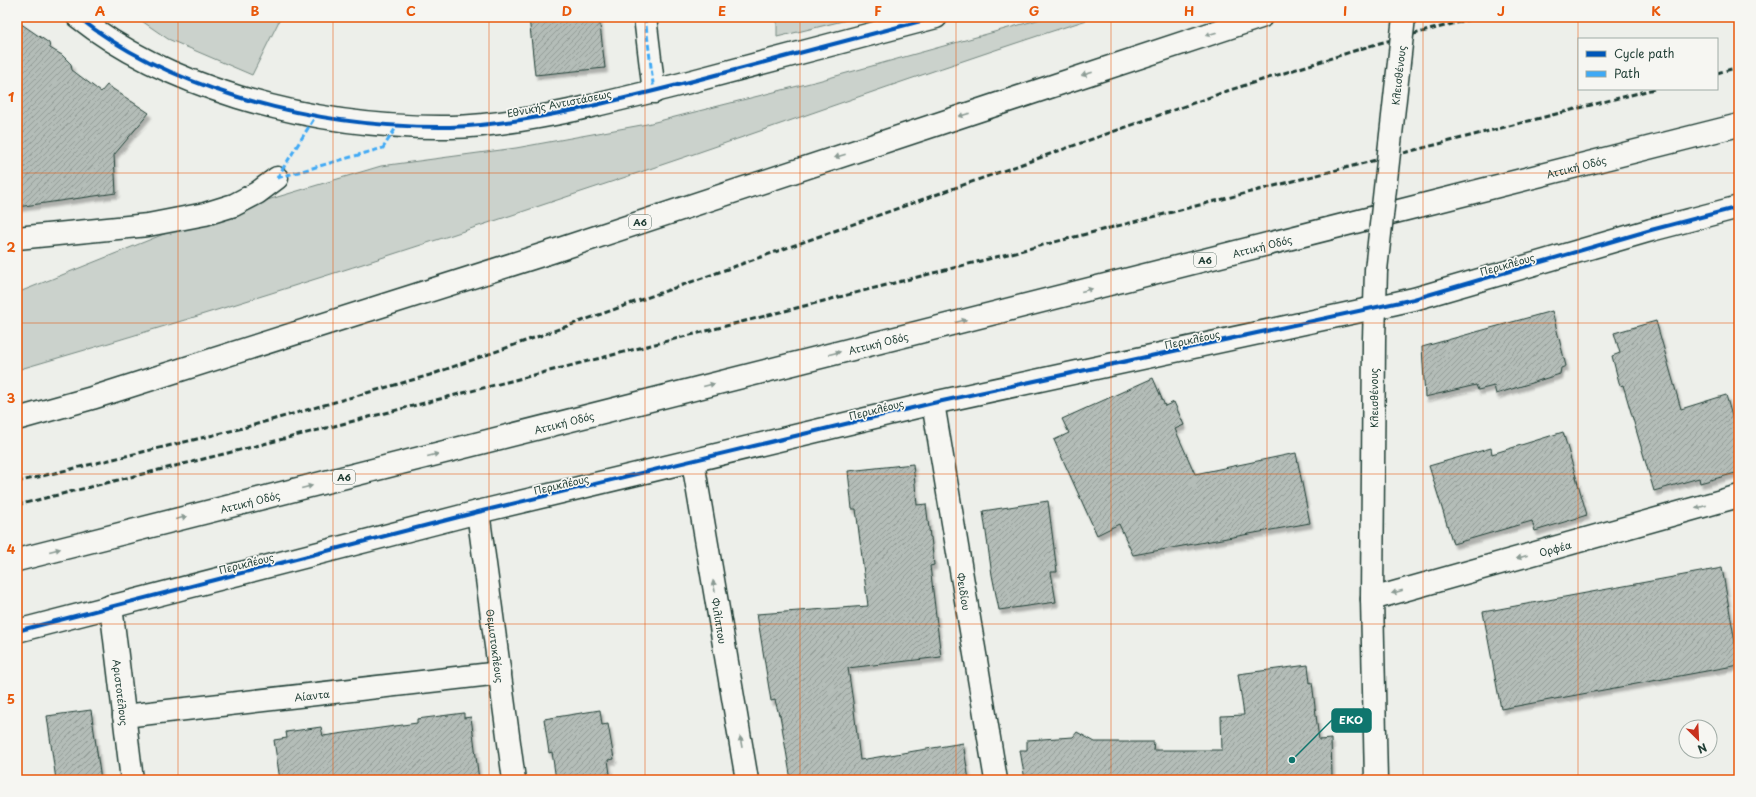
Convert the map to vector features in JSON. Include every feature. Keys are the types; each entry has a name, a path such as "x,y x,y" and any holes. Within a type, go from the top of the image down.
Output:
{"main road":[{"name":"Εθνικής Αντιστάσεως","path":"78,17 124,49 198,85 315,117 397,126 452,127 489,125 534,119 654,92 936,17"},
{"path":"645,17 654,92"},
{"name":"Α6","path":"17,419 92,398 551,252 1261,17"},
{"name":"Κλεισθένους","path":"1376,780 1372,599 1374,308 1376,270 1404,17"},
{"name":"Αττική Οδός","path":"17,560 1739,125"},
{"path":"17,238 148,225 205,214 234,205 257,193 276,178"},
{"name":"Περικλέους","path":"17,631 478,512 693,462 933,403 1414,299 1651,230 1739,208"},
{"name":"Φειδίου","path":"933,403 996,780"},
{"name":"Φιλίππου","path":"693,462 748,780"},
{"name":"Ορφέα","path":"1372,599 1739,496"},
{"name":"Θεμιστοκλέους","path":"478,512 514,780"},
{"name":"Αριστοτέλους","path":"111,606 132,780"},
{"name":"Αίαντα","path":"124,716 500,673"}],"shaded area":[{"path":"136,17 281,17 252,75 168,39"},
{"path":"777,17 859,17 777,37"},
{"path":"1048,17 1096,17 519,213 269,294 17,370 17,293 194,222 381,166 516,148 647,124 818,81"}],"building":[{"path":"529,17 599,17 605,68 535,75"},
{"path":"17,21 49,43 50,48 62,55 71,64 72,70 101,92 107,85 149,113 114,155 116,193 17,207"},
{"path":"1552,311 1566,366 1561,368 1560,374 1496,394 1494,386 1478,390 1476,385 1425,397 1422,347"},
{"path":"1656,321 1681,409 1726,395 1739,441 1739,472 1700,483 1699,478 1654,491 1623,385 1620,386 1612,356 1620,353 1614,333"},
{"path":"1153,378 1165,406 1174,402 1184,425 1175,429 1195,474 1296,453 1310,523 1133,555 1119,524 1097,535 1054,440 1069,433 1062,419"},
{"path":"1563,432 1587,515 1535,531 1532,521 1453,544 1429,466 1491,448 1492,454"},
{"path":"913,464 917,505 926,504 931,537 934,565 930,566 941,657 848,668 860,760 963,743 969,780 791,780 780,715 775,700 771,701 757,614 868,606 856,509 852,509 848,471"},
{"path":"1048,501 1057,572 1051,572 1056,602 999,610 992,575 983,511"},
{"path":"1722,568 1739,665 1501,709 1483,612"},
{"path":"1308,665 1310,683 1312,682 1319,740 1331,739 1332,777 1267,780 1025,780 1020,750 1027,750 1027,740 1073,737 1077,732 1095,742 1154,742 1153,750 1222,750 1221,716 1244,715 1238,674"},
{"path":"91,710 101,780 56,780 47,716"},
{"path":"600,710 602,725 608,724 614,759 608,760 610,774 578,780 556,780 552,752 549,753 544,719"},
{"path":"464,713 464,718 471,717 479,780 280,780 274,740 287,738 286,732 321,727 323,736 417,723 417,719"}],"railway":[{"path":"17,482 243,428 430,375 1227,91 1376,44 1479,17"},
{"path":"1718,73 1739,67"},
{"path":"17,505 248,448 1650,90"}],"marked path":[{"path":"645,17 654,92"},
{"path":"277,178 315,117"},
{"path":"277,178 383,148 397,126"}],"cycle path":[{"path":"78,17 96,31 134,54 175,74 216,90 290,111 316,116 396,126 423,127 483,125 515,121 579,109 679,85 936,17"},
{"path":"17,631 478,512 933,403 1414,299 1651,230 1739,207"}],"place":[{"name":"ΕΚΟ","path":"1292,760"}]}
